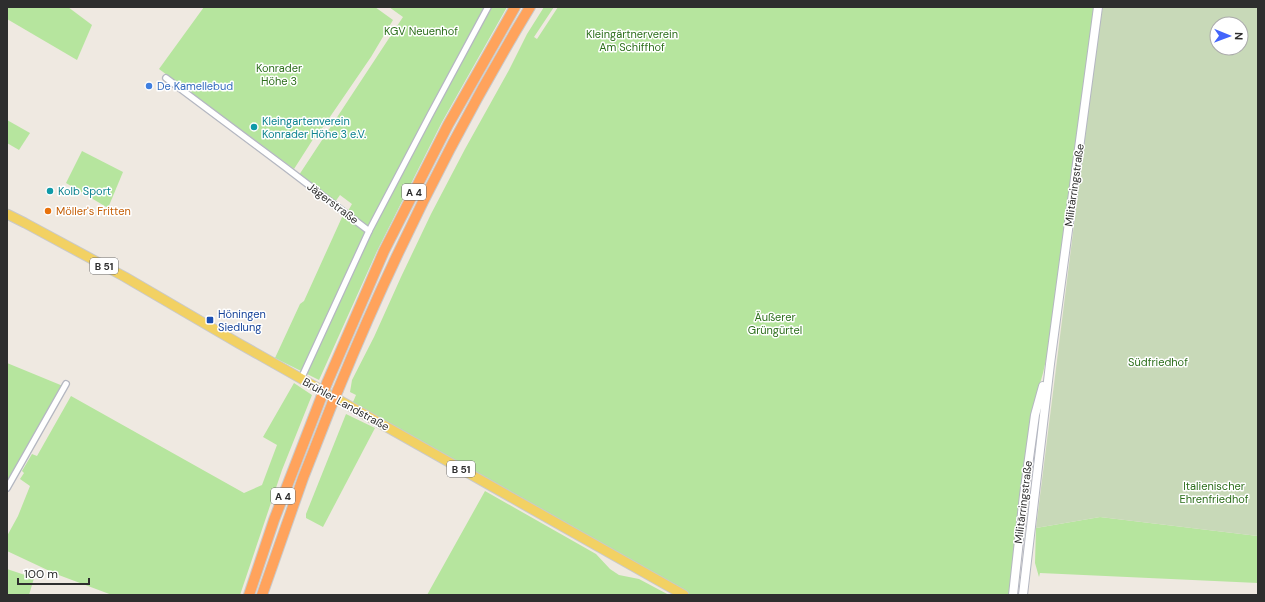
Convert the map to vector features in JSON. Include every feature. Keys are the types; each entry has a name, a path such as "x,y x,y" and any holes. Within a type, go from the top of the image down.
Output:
{"highway":[{"name":"A 4","path":"249,595 274,520 321,398 384,251 448,125 515,7"},
{"name":"A 4","path":"262,595 303,478 332,404 370,315 434,180 492,72 530,7"}],"main road":[{"name":"Militärringstraße","path":"1023,595 1050,364 1098,7"},
{"name":"Brühler Landstraße","path":"7,214 125,277 301,379 684,595"},
{"name":"Militärringstraße","path":"1013,595 1024,495 1035,415 1050,364"}],"street":[{"path":"369,231 488,7"},
{"name":"Jägerstraße","path":"166,78 369,231 301,379"},
{"path":"7,488 66,384"}],"green space":[{"path":"8,7 68,7 92,25 77,60 7,19"},
{"name":"Konrader Höhe 3","path":"204,7 375,7 393,20 371,57 321,130 317,133 294,169 159,69"},
{"name":"KGV Neuenhof","path":"389,7 507,7 442,122 377,251 319,380 275,358 300,304 304,301 343,215 348,211 352,204 340,195 335,202 299,175 403,17"},
{"name":"Äußerer Grüngürtel","path":"544,7 554,7 534,37 537,39 558,7 1095,7 1048,351 1032,412 1026,452 1009,595 690,595 357,406 353,402 356,395 350,392 352,380 374,337 431,214 527,34"},
{"name":"Südfriedhof","path":"1103,7 1258,7 1258,536 1100,517 1036,528 1099,25"},
{"path":"7,120 30,133 19,150 7,143"},
{"path":"82,151 123,172 108,208 66,183"},
{"path":"7,363 63,386 7,483"},
{"path":"294,383 312,395 282,470 240,595 112,595 56,574 7,551 7,536 18,516 30,486 20,479 24,473 22,471 32,454 37,456 71,396 244,493 262,485 277,445 263,437"},
{"path":"346,414 375,428 323,527 306,518 306,514"},
{"path":"485,491 596,554 610,569 619,575 639,579 669,595 427,595"},
{"path":"1100,517 1258,536 1258,583 1040,573 1039,577 1035,563 1036,528"},
{"path":"7,569 34,578 29,595 7,595"}],"place":[{"name":"De Kamellebud","path":"149,86"},
{"name":"Kleingartenverein Konrader Höhe 3 e.V.","path":"254,127"},
{"name":"Kolb Sport","path":"50,191"},
{"name":"Möller's Fritten","path":"48,211"},
{"name":"Höningen Siedlung","path":"210,320"}],"park label":[{"name":"Kleingärtnerverein Am Schiffhof","path":"632,40"},
{"name":"Italienischer Ehrenfriedhof","path":"1214,492"}]}
